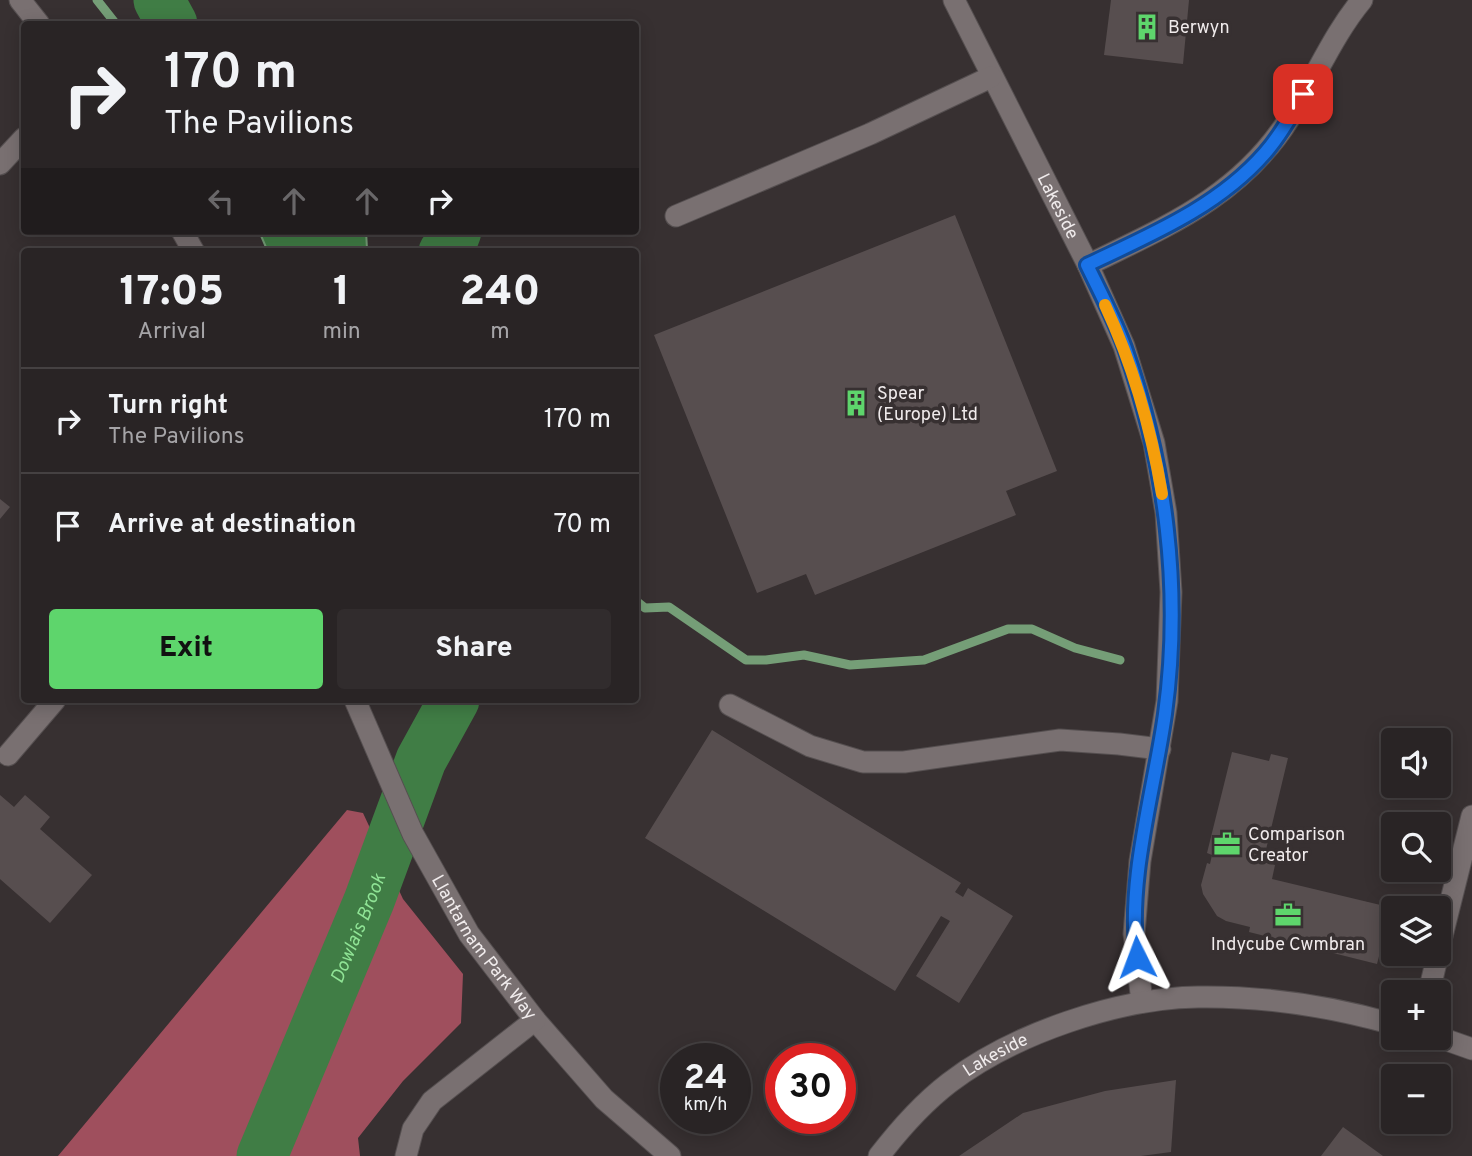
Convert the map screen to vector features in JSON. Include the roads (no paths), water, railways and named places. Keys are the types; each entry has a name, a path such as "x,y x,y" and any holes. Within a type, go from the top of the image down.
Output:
{"street":[{"path":"20,0 37,21"},
{"name":"Lakeside","path":"954,0 1087,265 1128,358 1154,443 1166,513 1171,592 1169,667 1160,750 1140,861 1134,934 1142,1002"},
{"path":"1087,265 1196,211 1228,187 1264,154 1290,118 1329,47 1362,0"},
{"path":"676,216 890,125 991,77"},
{"path":"0,164 21,141"},
{"path":"8,755 52,703"},
{"name":"Llantarnam Park Way","path":"356,703 413,834 469,934 536,1020 604,1100 670,1156"},
{"path":"730,705 810,746 863,762 904,762 1060,740 1160,750"},
{"path":"1451,901 1472,816"},
{"name":"Lakeside","path":"879,1156 916,1113 949,1083 1004,1049 1061,1023 1142,1002 1196,997 1257,999 1342,1010 1381,1021"},
{"path":"406,1156 413,1129 432,1101 536,1020"},
{"path":"1451,1042 1472,1049"}],"waterway":[{"path":"97,0 114,21"},
{"name":"Dowlais Brook","path":"159,0 170,21"},
{"name":"Dowlais Brook","path":"448,248 454,235"},
{"path":"639,603 645,608 669,607 746,660 804,655 850,665 924,660 1008,629 1032,629 1075,648 1120,660"},
{"name":"Dowlais Brook","path":"262,1156 369,901 421,760 452,703"}],"place":[{"name":"Berwyn","path":"1147,27"},
{"name":"Spear (Europe) Ltd","path":"856,403"},
{"name":"Comparison Creator","path":"1227,844"},
{"name":"Indycube Cwmbran","path":"1288,915"}]}
